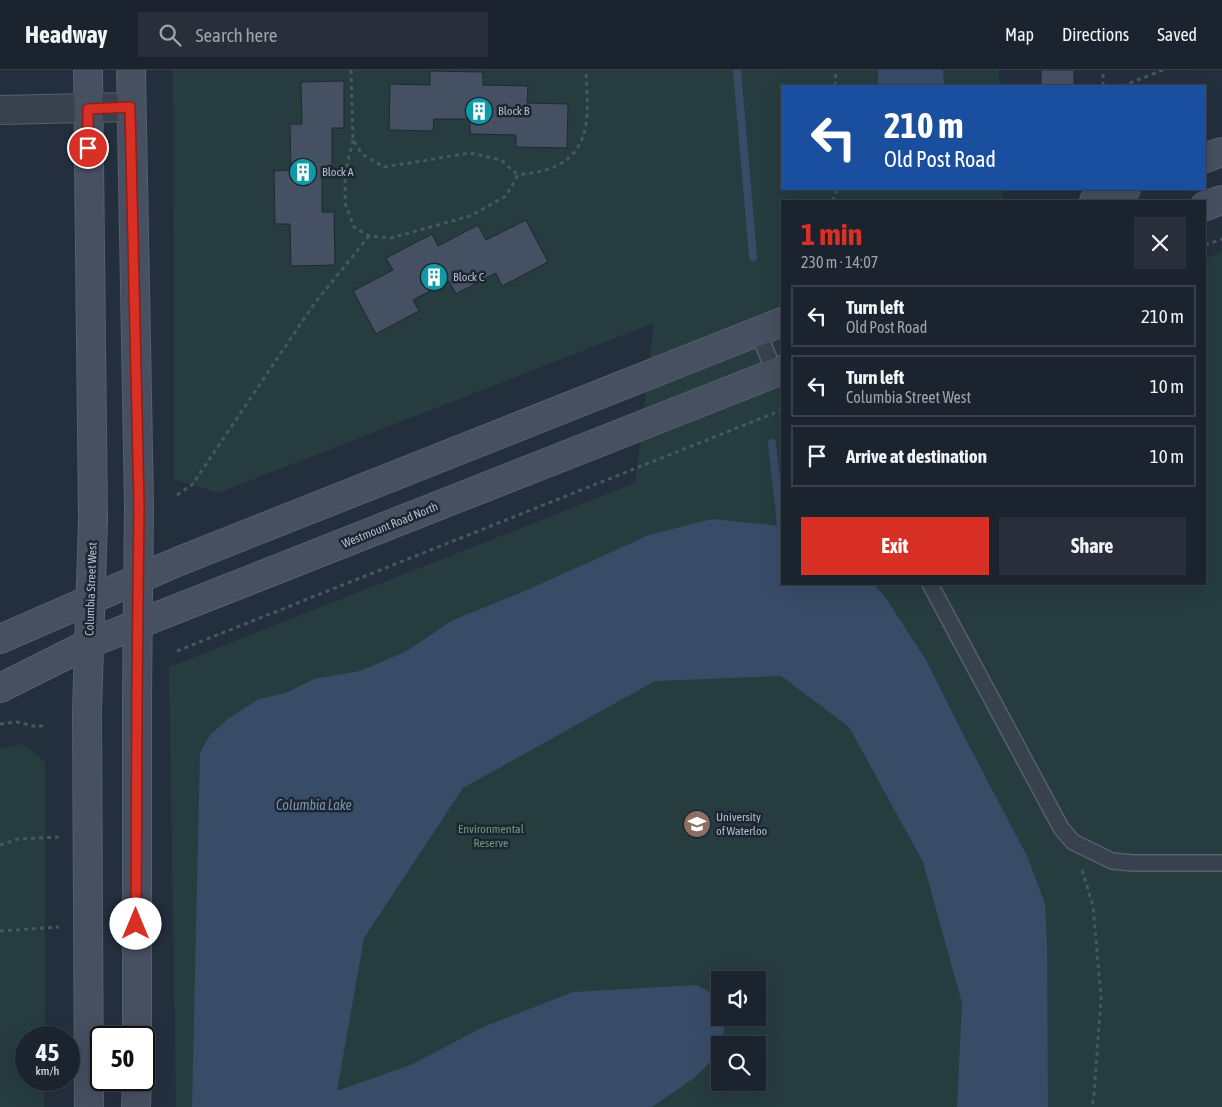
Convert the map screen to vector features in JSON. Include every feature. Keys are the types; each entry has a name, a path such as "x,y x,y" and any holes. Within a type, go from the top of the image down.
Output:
{"main road":[{"name":"Columbia Street West","path":"88,70 93,520 87,711 89,1107"},
{"path":"130,70 139,504 136,1026"},
{"path":"1206,158 1222,152"},
{"path":"1097,200 1123,190"},
{"path":"1206,206 1222,200"},
{"path":"0,640 177,562 770,327"},
{"name":"Westmount Road North","path":"0,688 36,672 90,643 780,375"},
{"path":"136,1091 136,1107"}],"street":[{"path":"0,110 130,107"}],"lane":[{"path":"770,327 780,375"},
{"path":"931,585 1061,828 1073,842 1112,861 1133,864 1222,862"}],"path":[{"path":"350,70 353,140 345,173 345,203 354,227 369,236 391,238 470,216 506,196 518,175 555,166 577,150 585,133 587,116 586,70"},
{"path":"835,85 836,70"},
{"path":"1103,70 1103,85"},
{"path":"1124,85 1162,70"},
{"path":"353,140 362,154 384,166 470,153 501,160 518,175"},
{"path":"177,495 192,485 314,304 369,236"},
{"path":"1206,245 1222,239"},
{"path":"177,651 781,410"},
{"path":"0,724 17,722 38,727 44,725"},
{"path":"0,845 18,839 59,837"},
{"path":"1073,842 1093,906 1101,998 1092,1107"},
{"path":"0,931 59,927"}],"green space":[{"name":"Environmental Reserve","path":"173,70 999,70 999,85 781,85 781,190 1002,190 1003,200 781,200 781,585 1206,585 1206,258 1222,252 1222,1107 176,1107 169,667 635,483 654,323 218,493 174,479"},
{"path":"23,744 45,762 45,1026 15,1026 15,1091 44,1091 44,1107 0,1107 0,749"}],"water":[{"path":"878,70 943,70 944,85 878,85"},
{"name":"Columbia Lake","path":"712,519 781,526 781,585 874,585 883,594 926,660 1028,858 1045,904 1048,1107 957,1107 962,1003 923,862 849,727 781,676 655,681 463,788 364,938 337,1091 413,1064 483,1027 573,992 697,985 711,993 711,1026 724,1026 723,1036 711,1036 711,1061 694,1078 652,1107 192,1107 200,753 210,735 229,718 259,699 286,693 314,679 360,671 407,651 453,620 525,591 649,535"}],"building":[{"path":"1041,70 1074,70 1074,85 1041,85"},
{"name":"Block B","path":"430,71 483,72 483,85 528,86 527,103 568,104 567,148 516,147 516,135 470,134 470,119 434,119 433,131 389,130 390,84 430,85"},
{"name":"Block A","path":"344,81 344,128 332,128 332,174 322,174 322,212 334,212 335,265 291,266 290,224 275,224 274,171 291,170 290,124 302,124 301,82"},
{"name":"Block C","path":"526,220 548,262 502,286 496,273 456,294 449,281 413,300 419,311 376,334 353,291 393,270 386,258 432,234 438,246 478,225 486,240"}],"waterway":[{"path":"737,70 753,257"},
{"path":"772,443 781,525"}],"place":[{"name":"Block B","path":"479,111"},
{"name":"Block A","path":"303,172"},
{"name":"Block C","path":"434,277"},
{"name":"University of Waterloo","path":"697,824"}],"route":[{"path":"88,148 88,109 130,107 139,504 136,924"}]}
